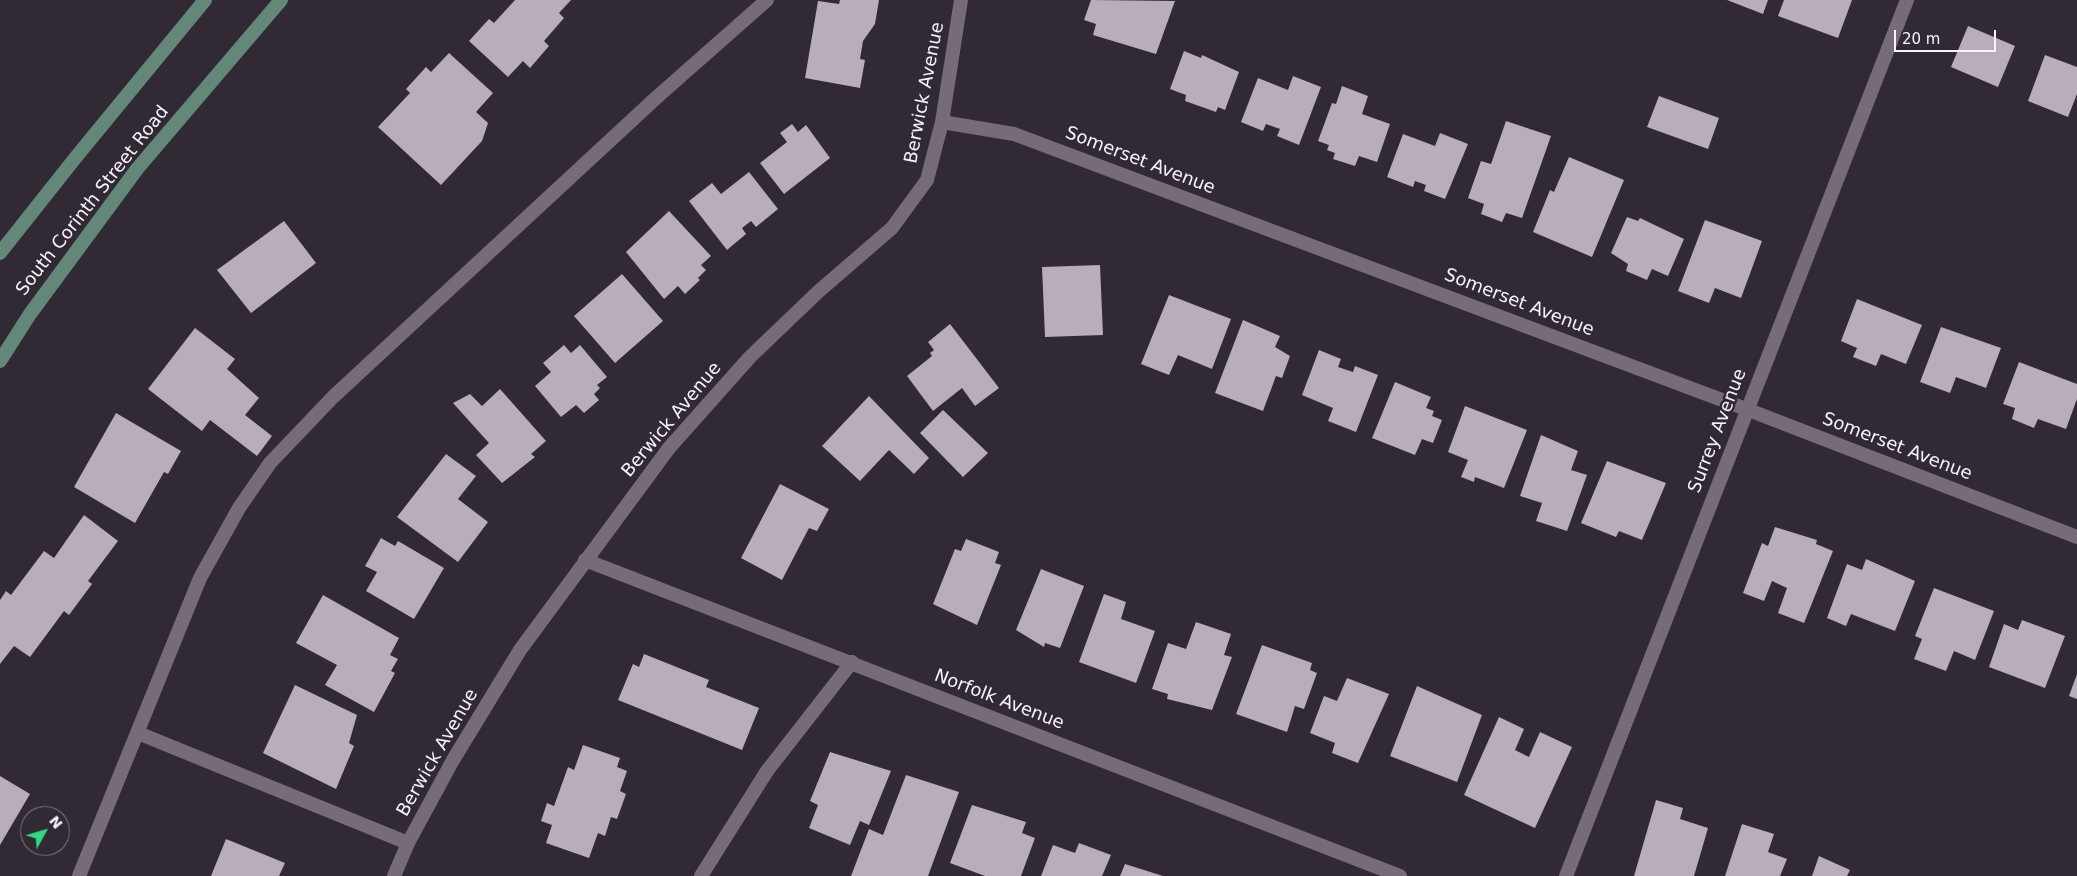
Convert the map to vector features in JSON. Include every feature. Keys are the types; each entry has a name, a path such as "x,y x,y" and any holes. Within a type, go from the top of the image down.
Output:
{"main road":[{"path":"0,253 205,0"},
{"name":"South Corinth Street Road","path":"0,361 30,314 137,169 281,0"}],"street":[{"path":"79,876 200,578 239,508 270,464 333,397 657,97 767,0"},
{"name":"Berwick Avenue","path":"394,876 408,844 453,760 520,650 668,448 750,356 819,291 892,228 927,180 942,122 961,0"},
{"name":"Surrey Avenue","path":"1566,876 1746,409 1907,0"},
{"name":"Somerset Avenue","path":"942,122 1014,134 1746,409 2077,537"},
{"name":"Norfolk Avenue","path":"585,560 1400,876"},
{"path":"701,876 767,771 852,662"},
{"path":"138,733 408,844"}],"building":[{"path":"515,0 571,0 559,13 564,18 544,41 549,46 530,68 523,61 508,77 469,41 489,19 494,23"},
{"path":"840,0 879,0 875,24 863,41 860,59 865,60 860,88 805,78 818,1 839,4"},
{"path":"1091,0 1175,1 1156,54 1093,35 1096,24 1084,20"},
{"path":"1727,0 1768,0 1763,14"},
{"path":"1784,0 1852,0 1838,38 1778,16"},
{"path":"1968,26 2015,46 1998,87 1951,67"},
{"path":"1184,51 1201,58 1202,55 1239,72 1225,110 1218,107 1216,112 1185,101 1186,95 1170,89"},
{"path":"449,53 493,93 476,112 488,123 482,141 441,185 378,127 410,93 406,89 426,67 431,72"},
{"path":"2045,55 2077,67 2077,94 2068,117 2028,101"},
{"path":"1293,76 1321,87 1299,145 1277,136 1280,129 1266,124 1263,131 1241,122 1258,78 1288,90"},
{"path":"1342,86 1368,96 1362,114 1390,124 1377,162 1359,156 1355,166 1333,159 1335,153 1327,150 1329,145 1318,141 1332,103 1336,104"},
{"path":"1659,96 1719,118 1708,149 1647,127"},
{"path":"1506,121 1551,136 1522,218 1506,213 1502,222 1481,214 1484,204 1468,198 1481,161 1491,164"},
{"path":"792,124 798,132 806,125 830,158 784,194 760,163 787,142 780,133"},
{"path":"1440,133 1468,144 1445,199 1424,191 1426,185 1415,181 1413,187 1387,177 1403,134 1435,146"},
{"path":"1569,157 1624,180 1592,257 1533,232 1550,190 1554,192"},
{"path":"749,172 778,209 756,227 751,221 742,228 746,234 727,250 689,201 712,183 721,194"},
{"path":"669,211 711,256 701,265 706,270 698,278 700,280 685,294 678,286 664,299 626,252"},
{"path":"1627,217 1638,221 1640,218 1684,239 1668,276 1652,269 1647,280 1626,271 1628,264 1611,253"},
{"path":"1705,220 1762,241 1741,298 1715,288 1709,303 1678,291"},
{"path":"284,221 316,263 251,313 217,270"},
{"path":"1100,265 1103,335 1045,337 1042,267"},
{"path":"622,274 663,321 615,363 574,316"},
{"path":"1169,295 1231,319 1212,369 1178,355 1169,375 1141,364"},
{"path":"1857,299 1922,325 1906,364 1881,354 1876,366 1853,357 1857,348 1841,341"},
{"path":"1243,320 1280,336 1275,347 1290,356 1282,378 1276,376 1263,411 1215,393"},
{"path":"950,324 999,388 975,406 962,388 933,411 907,376 932,356 930,353 934,350 928,342"},
{"path":"1941,327 2001,348 1986,388 1956,377 1950,393 1920,382"},
{"path":"195,328 235,359 227,369 259,398 245,415 272,436 257,456 210,420 202,431 148,389"},
{"path":"564,345 571,353 580,345 607,377 597,385 600,388 594,394 599,400 584,413 576,405 561,417 535,386 551,372 543,363"},
{"path":"1319,350 1341,359 1338,367 1353,372 1355,366 1378,375 1356,432 1328,421 1333,408 1302,395"},
{"path":"2019,362 2077,384 2077,399 2066,429 2038,419 2034,428 2012,419 2015,408 2003,404"},
{"path":"1395,382 1431,397 1426,408 1434,411 1432,416 1442,420 1433,443 1422,439 1415,455 1372,438"},
{"path":"500,389 546,441 531,454 535,457 502,483 476,455 489,443 453,403 470,394 482,406"},
{"path":"869,396 929,458 914,474 889,450 860,481 822,446"},
{"path":"1465,406 1527,430 1504,488 1475,477 1474,482 1461,477 1468,460 1448,452"},
{"path":"943,410 988,453 963,477 920,433"},
{"path":"116,413 181,451 168,474 164,472 135,523 74,487"},
{"path":"1541,435 1578,451 1571,470 1587,475 1567,531 1536,521 1542,503 1520,496"},
{"path":"446,454 476,476 458,499 488,522 458,562 397,517"},
{"path":"1607,461 1666,483 1642,540 1619,531 1616,537 1581,523"},
{"path":"780,484 829,509 817,531 809,528 782,580 741,558"},
{"path":"84,515 118,541 88,581 92,584 69,615 64,611 30,657 14,646 0,664 0,600 6,591 11,595 44,551 54,558"},
{"path":"1775,527 1817,540 1816,544 1833,551 1804,623 1778,613 1787,588 1772,581 1764,601 1743,593 1762,543 1768,546"},
{"path":"381,538 395,546 398,541 444,568 414,619 366,591 377,572 365,566"},
{"path":"966,539 999,552 995,563 1001,565 977,625 933,604 955,549 961,551"},
{"path":"1866,559 1915,581 1895,631 1851,614 1846,626 1827,618 1847,564 1862,570"},
{"path":"1041,569 1084,586 1060,648 1045,643 1044,647 1016,630"},
{"path":"1934,588 1994,611 1975,660 1954,651 1946,671 1914,659 1922,639 1915,636"},
{"path":"1104,594 1126,602 1121,619 1155,631 1136,683 1079,662"},
{"path":"323,595 399,638 390,655 398,659 391,671 395,673 374,712 325,685 337,665 296,643"},
{"path":"2022,620 2065,636 2045,688 1989,667 2004,624 2018,630"},
{"path":"1196,622 1231,634 1224,655 1232,657 1212,710 1167,699 1168,694 1152,689 1168,643 1186,649"},
{"path":"1262,645 1312,663 1310,670 1317,673 1304,709 1295,706 1287,732 1236,714"},
{"path":"644,654 709,680 706,687 759,708 742,750 618,700 633,664 639,667"},
{"path":"2077,674 2077,699 2069,696"},
{"path":"1347,678 1389,694 1358,763 1332,753 1335,743 1310,733 1324,696 1337,701"},
{"path":"295,685 357,715 349,743 354,746 336,789 263,753"},
{"path":"1417,686 1482,715 1457,782 1390,756"},
{"path":"1499,717 1524,729 1515,750 1529,757 1540,732 1572,747 1535,828 1464,795"},
{"path":"583,745 620,758 617,767 627,771 620,791 626,794 617,819 611,817 605,836 598,833 589,858 546,843 552,825 541,821 547,803 554,806 568,767 574,770"},
{"path":"830,752 891,771 869,825 860,821 850,845 809,828 818,805 810,801"},
{"path":"906,775 959,792 928,876 851,876 869,829 883,835"},
{"path":"0,776 30,794 23,806 20,806 20,811 0,845"},
{"path":"1656,800 1683,808 1680,819 1708,828 1694,876 1634,876"},
{"path":"972,805 1026,822 1022,833 1035,838 1021,876 985,876 950,863"},
{"path":"1742,824 1774,834 1768,852 1787,859 1780,876 1725,876"},
{"path":"226,839 285,863 279,876 211,876"},
{"path":"1079,843 1111,855 1102,876 1041,876 1053,845 1075,853"},
{"path":"1819,856 1850,870 1847,876 1812,876"},
{"path":"1125,864 1163,876 1120,876"}]}
